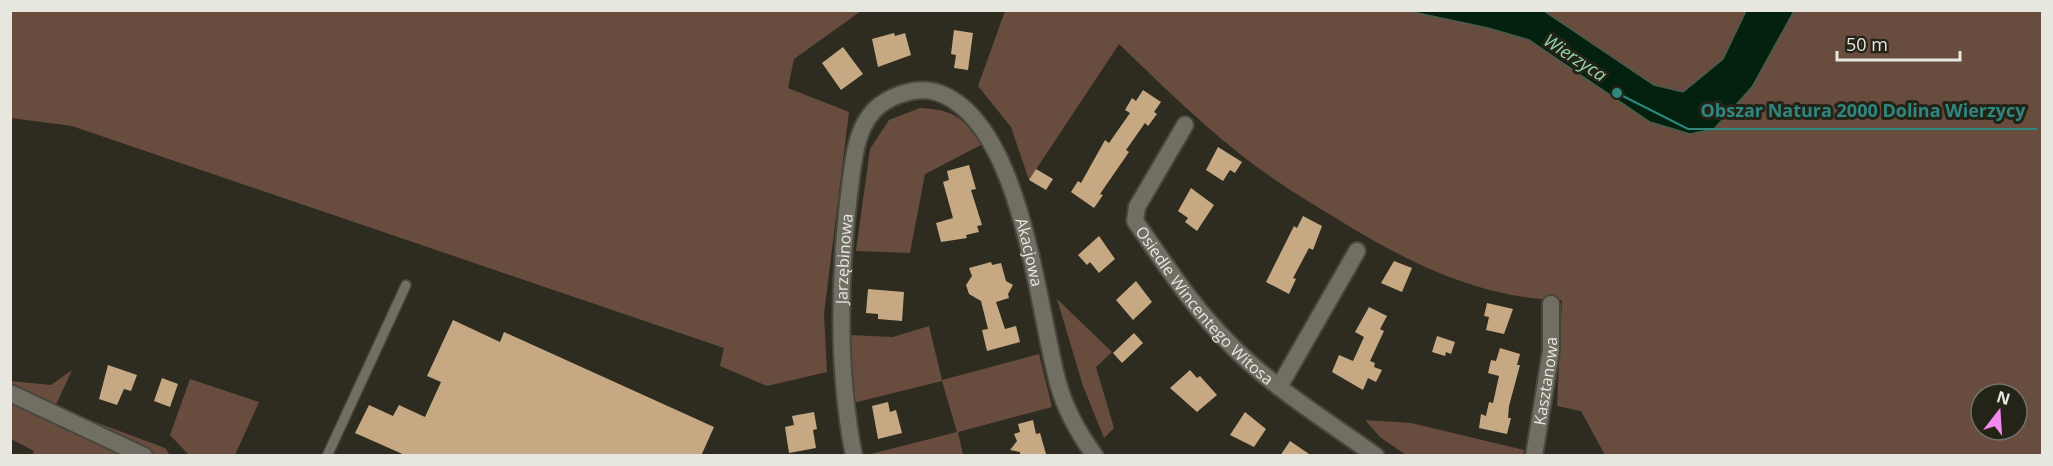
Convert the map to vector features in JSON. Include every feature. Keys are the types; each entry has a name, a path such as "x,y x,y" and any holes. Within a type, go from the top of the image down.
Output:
{"street":[{"name":"Jarzębinowa","path":"854,456 846,409 841,340 846,211 853,161 857,142 872,113 886,102 914,91"},
{"name":"Akacjowa","path":"914,91 931,91 959,103 971,113 994,149 1014,195 1023,224 1059,385 1080,434 1095,456"},
{"name":"Osiedle Wincentego Witosa","path":"1185,125 1137,207 1135,221 1188,296 1227,342 1279,387 1376,456"},
{"name":"Osiedle Wincentego Witosa","path":"1279,387 1357,251"},
{"name":"Kasztanowa","path":"1534,456 1551,351 1551,304"},
{"path":"10,393 144,456"}],"lane":[{"path":"327,456 406,285"}],"shaded area":[{"path":"11,10 861,11 794,59 788,88 849,112 824,314 827,372 767,386 720,366 724,348 72,126 11,118"},
{"path":"1005,11 2042,11 2042,455 1605,455 1581,411 1557,406 1562,300 1502,293 1473,285 1418,264 1365,235 1285,186 1235,150 1195,116 1119,44 1029,180 1011,127 978,86"},
{"path":"920,108 956,116 969,127 981,145 925,174 910,253 856,251 870,149 889,120"},
{"path":"1057,299 1112,352 1096,367 1114,428 1104,438 1083,386"},
{"path":"929,326 942,380 1039,354 1052,407 958,432 963,455 867,455 957,432 942,381 853,403 849,335 893,337"},
{"path":"72,370 55,407 165,448 170,455 32,455 34,451 11,439 10,381 51,385"},
{"path":"190,379 259,402 235,455 189,455 170,435"},
{"path":"1365,420 1411,423 1524,450 1523,456 1406,455 1380,437"}],"water":[{"name":"Wierzyca","path":"1408,11 1544,11 1654,85 1683,92 1723,59 1746,11 1794,11 1752,87 1714,129 1690,134 1650,122 1529,40 1488,28"}],"building":[{"path":"954,30 973,33 968,70 954,68 956,55 951,54"},
{"path":"894,33 895,36 905,33 911,55 878,67 872,39"},
{"path":"843,47 863,74 841,90 822,63"},
{"path":"1143,90 1161,102 1154,112 1157,114 1148,126 1145,123 1126,150 1129,152 1100,194 1103,195 1094,208 1071,192 1078,181 1081,183 1105,140 1109,143 1130,113 1125,110 1132,98 1136,101"},
{"path":"1218,147 1242,162 1235,173 1230,170 1223,181 1206,170"},
{"path":"969,165 976,189 971,190 982,225 977,226 979,232 966,235 967,238 941,242 936,223 953,218 943,182 949,180 947,171"},
{"path":"1036,169 1053,179 1046,190 1029,180"},
{"path":"1191,188 1214,205 1197,231 1185,222 1188,218 1178,211"},
{"path":"1303,216 1322,226 1313,250 1309,248 1293,278 1296,279 1289,294 1266,282 1294,226 1297,228"},
{"path":"1099,236 1115,259 1099,273 1090,262 1087,265 1078,255"},
{"path":"1394,261 1412,268 1402,292 1381,283"},
{"path":"991,262 992,265 1001,263 1006,281 1013,285 1008,294 1009,298 996,302 1005,329 1016,326 1020,342 987,351 982,330 988,329 981,301 969,294 966,285 972,276 969,268"},
{"path":"1136,281 1152,302 1133,320 1116,300"},
{"path":"868,289 904,292 902,321 878,319 878,314 866,313"},
{"path":"1487,303 1513,309 1504,334 1486,330 1489,317 1484,316"},
{"path":"1369,307 1387,316 1380,329 1384,331 1370,361 1375,363 1374,367 1382,370 1376,382 1368,378 1363,390 1332,372 1339,355 1353,361 1364,337 1355,332"},
{"path":"453,320 500,342 504,332 714,427 701,456 407,456 355,433 369,405 393,416 399,405 425,417 441,382 427,376"},
{"path":"1134,333 1143,343 1122,363 1113,353"},
{"path":"1437,336 1455,342 1451,354 1446,352 1445,356 1432,352"},
{"path":"1500,348 1520,354 1517,365 1520,365 1509,406 1508,418 1511,418 1507,434 1479,428 1481,414 1486,416 1489,402 1493,403 1499,376 1488,373 1491,360 1496,361"},
{"path":"108,365 137,375 131,391 124,389 117,405 99,399"},
{"path":"1190,370 1197,378 1200,376 1217,395 1197,412 1170,388"},
{"path":"162,378 178,384 170,407 154,401"},
{"path":"888,402 890,412 896,410 902,433 878,439 872,406"},
{"path":"814,412 817,429 813,430 816,448 789,453 785,427 794,425 792,416"},
{"path":"1245,412 1266,429 1254,447 1230,435"},
{"path":"1033,420 1036,434 1040,433 1046,454 1020,456 1020,452 1010,450 1017,441 1014,434 1020,432 1018,424"},
{"path":"1290,441 1312,456 1280,456"}],"place":[{"name":"Obszar Natura 2000 Dolina Wierzycy","path":"1617,93"}]}
